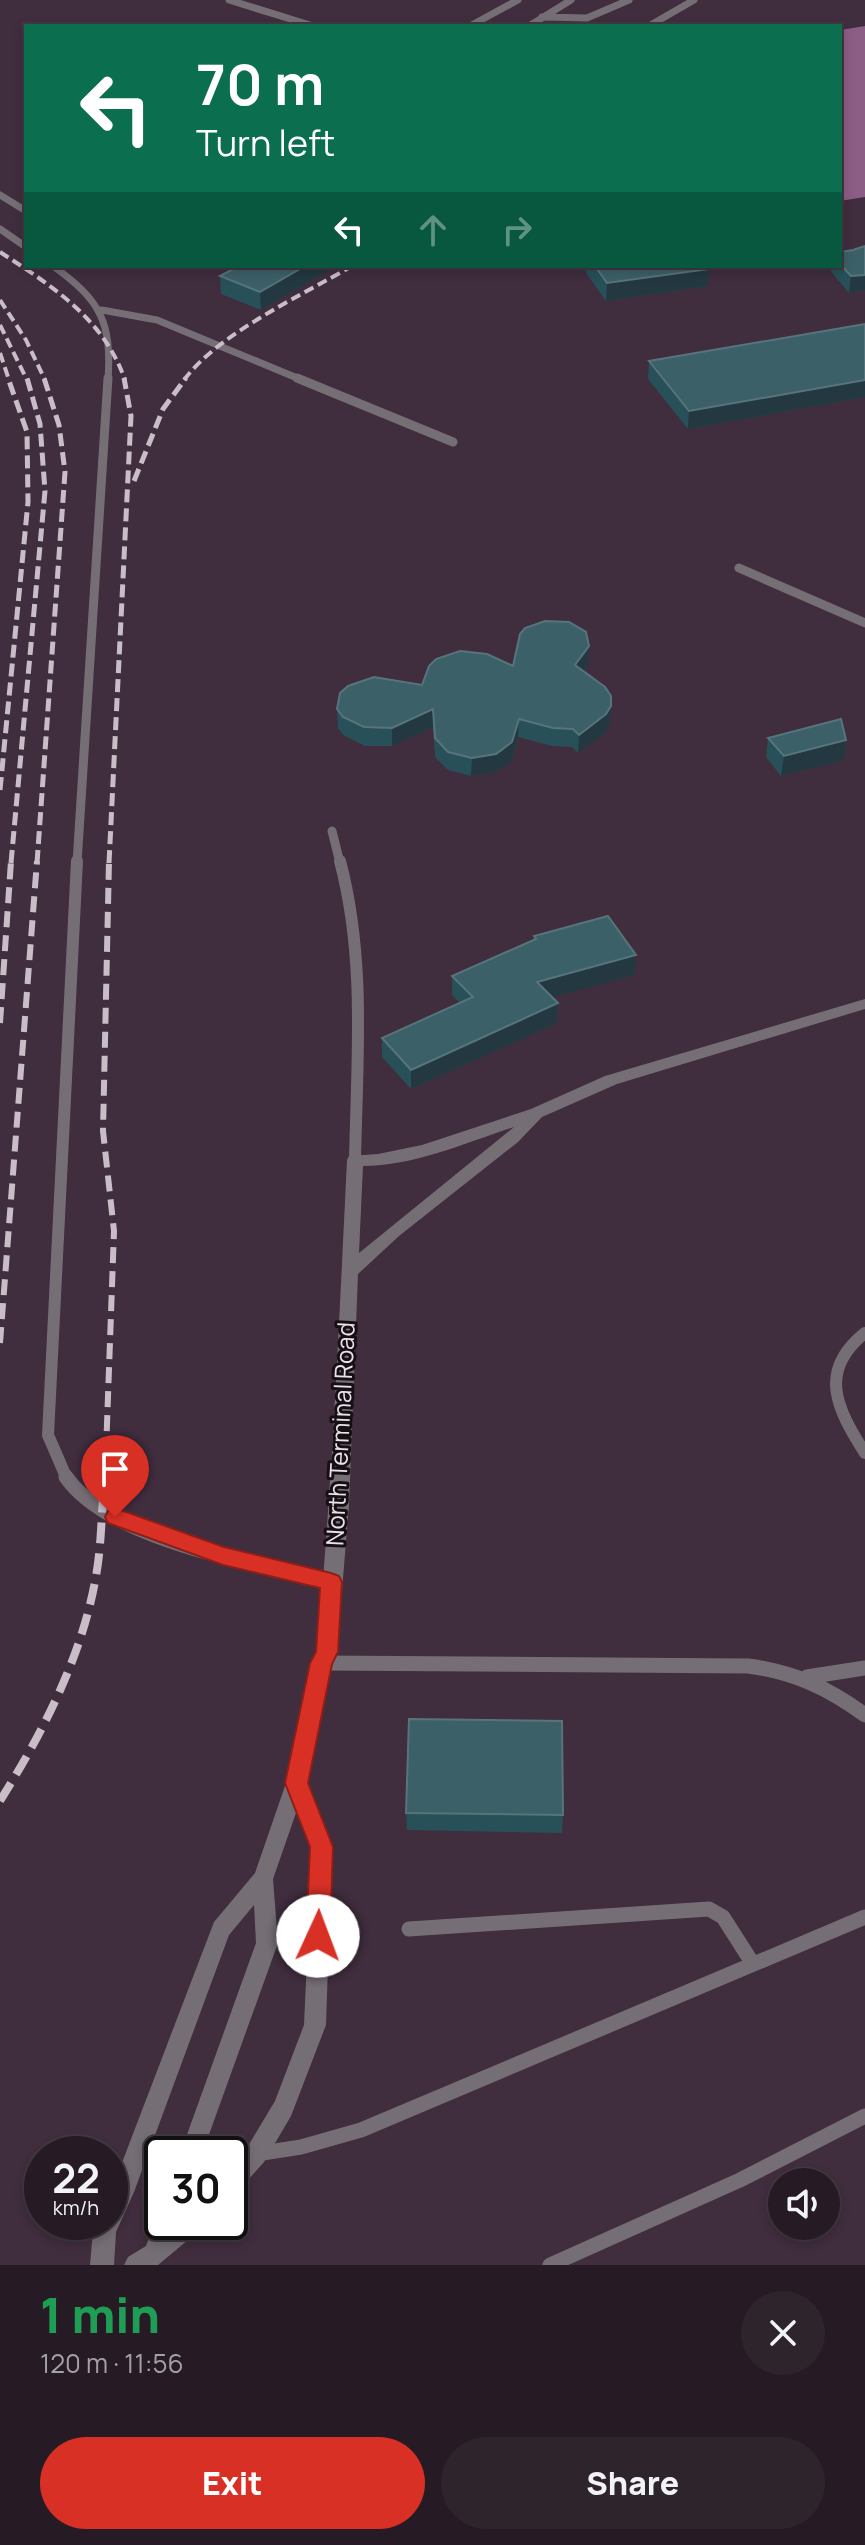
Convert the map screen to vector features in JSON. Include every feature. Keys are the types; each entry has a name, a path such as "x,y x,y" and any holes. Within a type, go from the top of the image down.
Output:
{"street":[{"path":"355,1160 388,1159 423,1151 537,1113 575,1094 625,1076 865,1004"},
{"path":"349,1273 381,1240 513,1138 537,1113"},
{"name":"North Terminal Road","path":"128,2179 221,1929 263,1879 296,1783 321,1663 327,1652 340,1505 355,1160"},
{"path":"248,2163 283,2108 315,2025 322,1847 296,1783"},
{"name":"North Terminal Road","path":"197,2136 267,1943 263,1879"},
{"name":"North Terminal Road","path":"102,2265 104,2240"},
{"path":"145,2260 156,2240"},
{"path":"145,2260 170,2240"}],"lane":[{"path":"229,0 307,24"},
{"path":"474,24 518,0"},
{"path":"532,24 571,0"},
{"path":"542,17 580,21 594,19 629,0"},
{"path":"652,24 694,0"},
{"path":"0,195 24,210"},
{"path":"0,229 24,246"},
{"path":"57,269 102,310 157,320 453,442"},
{"path":"102,310 110,346 66,1039 48,1435 56,1464 82,1497 115,1517 223,1556 331,1582"},
{"path":"739,568 865,623"},
{"path":"332,831 352,907 358,962 355,1160"},
{"path":"865,1333 852,1340 842,1353 836,1401 842,1419 865,1453"},
{"path":"321,1663 727,1664 769,1667 807,1677 865,1715"},
{"path":"807,1677 865,1668"},
{"path":"409,1929 709,1909 723,1917 753,1964"},
{"path":"256,2154 301,2147 361,2130 865,1917"},
{"path":"550,2265 740,2180 865,2116"}],"shaded area":[{"path":"0,0 865,0 865,26 842,30 842,24 24,24 24,268 842,268 842,201 865,197 865,2265 0,2265"},
{"path":"865,26 865,197 842,201 842,30"}],"building":[{"path":"865,246 865,275 851,276 842,266 842,252"},
{"path":"235,268 302,268 260,292 220,276"},
{"path":"596,268 709,269 607,283"},
{"path":"865,324 865,380 689,411 649,361"},
{"path":"545,621 569,622 586,632 589,646 575,665 605,687 611,696 611,706 606,714 579,735 573,729 553,728 519,719 512,742 496,754 472,758 448,752 435,738 433,709 392,728 364,727 343,717 337,709 340,693 348,686 374,677 422,685 429,666 436,659 460,651 487,654 513,666 520,634 525,628"},
{"path":"841,719 846,740 784,756 768,738"},
{"path":"608,916 636,955 537,982 558,1003 411,1070 382,1038 473,997 452,976 536,939 534,936"},
{"path":"409,1719 562,1721 563,1815 406,1813"}],"railway":[{"path":"0,252 57,291 90,322 116,358 125,380"},
{"path":"184,380 199,363 239,331 348,268"},
{"path":"0,300 26,340 45,380"},
{"path":"0,325 27,380"},
{"path":"0,353 9,380"},
{"path":"0,790 28,502 27,432 8,378"},
{"path":"11,863 45,491 40,424 27,378"},
{"path":"37,863 65,472 59,425 44,378"},
{"path":"109,863 131,416 124,378"},
{"path":"134,481 163,409 186,378"},
{"path":"0,1023 11,861"},
{"path":"0,1343 37,861"},
{"path":"105,1479 114,1231 103,1131 109,861"},
{"path":"0,1801 46,1721 81,1636 98,1564 105,1477"}],"route":[{"path":"115,1517 223,1556 331,1582 327,1652 321,1663 296,1783 322,1847 318,1936"}]}
